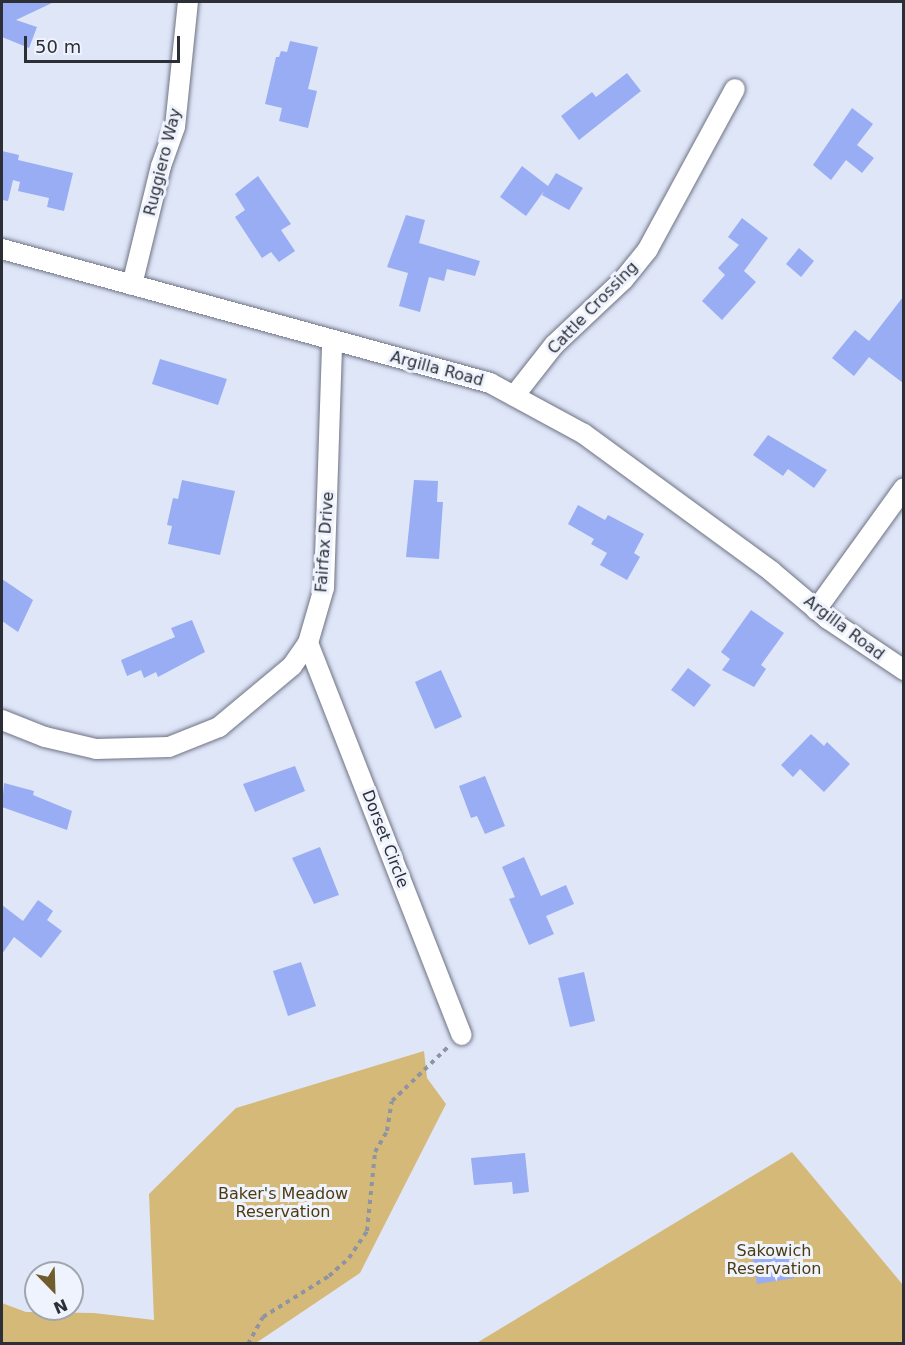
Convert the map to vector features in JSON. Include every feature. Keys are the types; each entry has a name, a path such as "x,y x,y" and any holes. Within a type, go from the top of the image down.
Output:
{"street":[{"name":"Ruggiero Way","path":"132,285 175,127 188,2"},
{"name":"Cattle Crossing","path":"514,396 554,345 624,279 648,249 735,89"},
{"name":"Argilla Road","path":"2,249 490,383 584,434 771,571 816,610 903,670"},
{"name":"Fairfax Drive","path":"2,720 45,737 96,749 168,747 219,727 244,710 292,666 308,643 318,615 327,561 333,341"},
{"path":"816,610 903,488"},
{"name":"Dorset Circle","path":"308,643 462,1035"}],"path":[{"path":"248,1344 263,1317 329,1276 349,1258 367,1231 375,1152 387,1131 392,1101 462,1035"}],"green space":[{"name":"Baker's Meadow Reservation","path":"424,1051 427,1078 446,1104 360,1273 256,1343 2,1343 2,1303 24,1311 24,1321 84,1321 84,1313 154,1320 149,1194 236,1108"},
{"name":"Sakowich Reservation","path":"792,1152 903,1285 903,1343 475,1344"}],"building":[{"path":"2,2 54,2 16,20 37,27 29,48 2,37"},
{"path":"290,41 318,47 308,89 317,91 308,128 279,121 282,108 265,104 276,57 279,57 281,51 287,52"},
{"path":"627,73 641,91 579,140 561,116 592,92 596,97"},
{"path":"852,108 873,124 857,145 874,158 862,173 846,160 831,180 813,165"},
{"path":"2,151 19,155 18,160 73,173 64,211 47,207 49,198 18,191 20,182 13,180 8,201 2,200"},
{"path":"522,166 548,186 556,173 583,188 569,210 542,195 544,191 526,216 500,197"},
{"path":"258,176 291,224 281,230 295,251 279,262 271,252 262,258 235,217 245,210 235,194"},
{"path":"406,215 425,220 419,243 480,261 475,276 447,269 444,281 429,277 420,312 399,306 408,273 387,267"},
{"path":"742,218 768,238 744,271 756,282 722,320 702,301 725,275 718,268 739,245 728,237"},
{"path":"799,248 814,261 801,277 786,264"},
{"path":"903,297 903,383 869,357 854,376 832,358 855,330 869,341"},
{"path":"160,359 227,379 218,405 152,384"},
{"path":"768,435 827,470 814,488 788,469 783,476 753,455"},
{"path":"182,480 235,491 220,555 168,544 172,526 167,525 173,498 178,499"},
{"path":"414,480 438,481 437,502 443,502 439,559 406,557"},
{"path":"578,505 605,520 608,515 644,534 634,553 640,557 627,580 600,565 607,553 591,544 594,539 568,524"},
{"path":"2,579 33,600 18,632 2,621"},
{"path":"751,610 784,633 761,665 766,669 754,687 722,670 730,659 721,652"},
{"path":"192,620 205,652 158,677 156,672 144,678 141,670 127,676 121,660 175,637 171,628"},
{"path":"688,668 711,685 694,707 671,690"},
{"path":"441,670 462,717 435,729 415,682"},
{"path":"811,734 824,746 827,742 850,764 824,792 800,769 793,777 781,765"},
{"path":"295,766 305,791 255,812 243,784"},
{"path":"485,776 505,826 485,834 477,816 471,818 459,786"},
{"path":"4,783 34,791 33,795 72,811 67,830 2,807"},
{"path":"320,847 339,895 314,904 292,858"},
{"path":"524,857 541,896 566,885 574,904 546,916 554,934 529,945 509,899 515,897 502,867"},
{"path":"38,900 53,911 47,920 62,931 41,958 14,937 2,954 2,905 23,921"},
{"path":"301,962 316,1006 288,1016 273,971"},
{"path":"584,972 595,1021 570,1027 558,978"},
{"path":"525,1153 529,1192 513,1194 512,1182 474,1185 471,1158"},
{"path":"789,1247 794,1278 757,1284 752,1253"}]}
